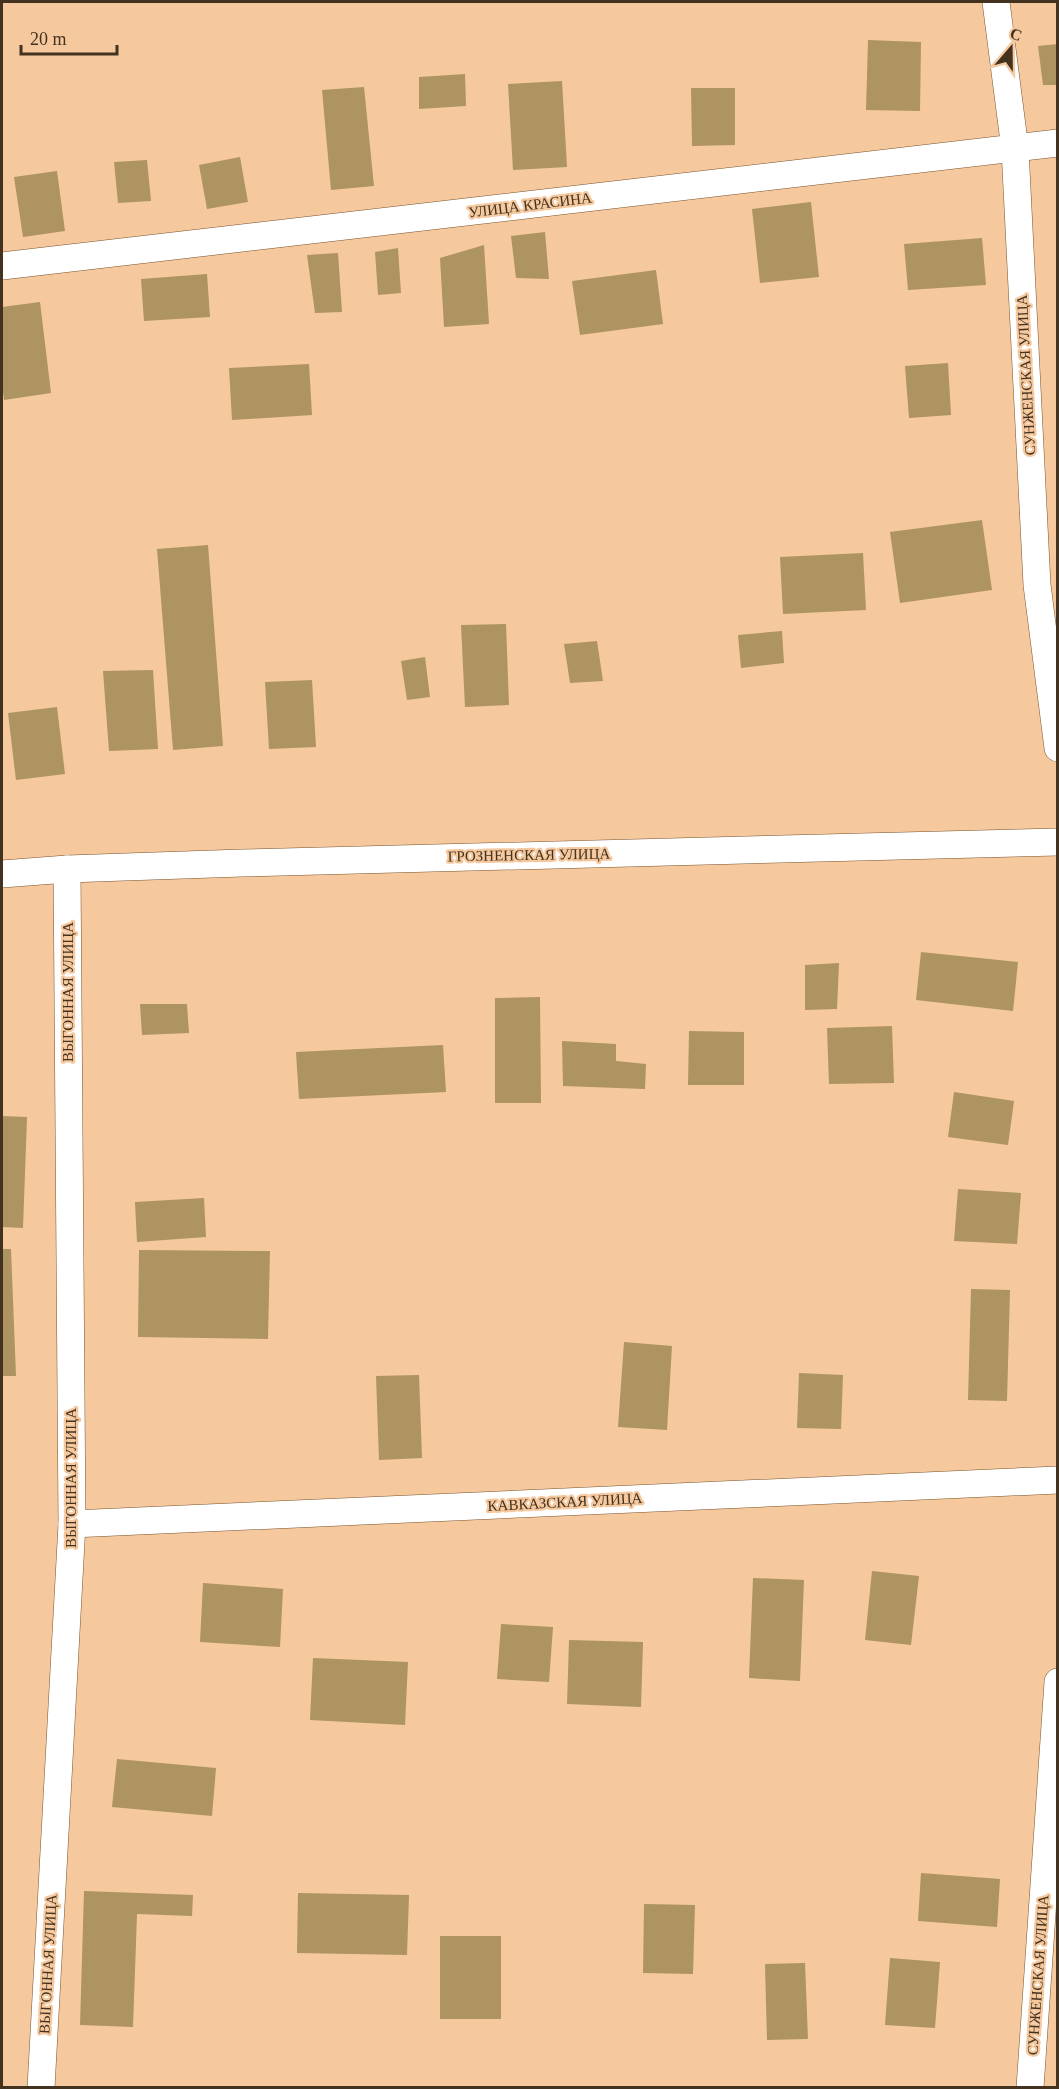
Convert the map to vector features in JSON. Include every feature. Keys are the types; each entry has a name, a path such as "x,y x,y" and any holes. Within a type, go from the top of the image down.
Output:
{"street":[{"name":"СУНЖЕНСКАЯ УЛИЦА","path":"996,2 1015,149 1037,585 1058,748"},
{"name":"УЛИЦА КРАСИНА","path":"2,266 1058,144"},
{"name":"ГРОЗНЕНСКАЯ УЛИЦА","path":"2,874 67,868 1058,842"},
{"name":"ВЫГОННАЯ УЛИЦА","path":"41,2088 72,1524 67,868"},
{"name":"КАВКАЗСКАЯ УЛИЦА","path":"72,1524 1058,1480"},
{"name":"СУНЖЕНСКАЯ УЛИЦА","path":"1030,2088 1058,1682"}],"building":[{"path":"868,40 921,42 920,111 866,110"},
{"path":"1058,44 1058,85 1043,85 1038,46"},
{"path":"465,74 466,106 419,109 419,77"},
{"path":"562,81 567,167 513,170 508,84"},
{"path":"364,87 374,186 331,190 322,90"},
{"path":"691,88 735,88 735,145 692,146"},
{"path":"240,157 248,202 207,209 199,165"},
{"path":"147,160 151,201 118,203 114,162"},
{"path":"57,171 65,231 23,237 14,177"},
{"path":"811,202 819,277 760,283 752,209"},
{"path":"545,232 549,279 516,278 511,236"},
{"path":"982,238 986,285 908,290 904,244"},
{"path":"484,245 489,324 444,327 440,258"},
{"path":"398,248 401,293 378,295 375,252"},
{"path":"338,253 342,312 315,313 307,255"},
{"path":"656,270 663,324 580,335 572,281"},
{"path":"207,274 210,317 144,321 141,279"},
{"path":"40,302 51,393 4,400 2,307"},
{"path":"948,363 951,415 909,418 905,366"},
{"path":"309,364 312,415 232,420 229,368"},
{"path":"982,520 992,590 900,603 890,532"},
{"path":"208,545 223,746 173,750 157,549"},
{"path":"863,553 866,610 783,614 780,557"},
{"path":"506,624 509,705 465,707 461,625"},
{"path":"782,631 784,663 741,668 738,635"},
{"path":"597,641 603,681 570,683 564,644"},
{"path":"425,657 430,697 407,700 401,661"},
{"path":"153,670 158,749 109,751 103,671"},
{"path":"312,680 316,747 269,749 265,682"},
{"path":"57,707 65,774 16,780 8,713"},
{"path":"921,952 1018,962 1013,1011 916,1000"},
{"path":"839,963 837,1009 805,1010 805,965"},
{"path":"540,997 541,1103 495,1103 495,998"},
{"path":"140,1004 187,1004 189,1033 142,1035"},
{"path":"892,1026 894,1083 829,1084 827,1028"},
{"path":"689,1031 744,1032 744,1085 688,1085"},
{"path":"562,1041 616,1044 616,1061 646,1064 645,1089 563,1086"},
{"path":"443,1045 446,1092 299,1099 296,1052"},
{"path":"954,1092 1014,1101 1008,1145 948,1137"},
{"path":"2,1116 27,1117 23,1228 2,1227"},
{"path":"958,1189 1021,1193 1017,1244 954,1241"},
{"path":"204,1198 206,1237 137,1242 135,1202"},
{"path":"2,1249 11,1249 16,1376 2,1376"},
{"path":"139,1250 270,1251 268,1339 138,1337"},
{"path":"971,1289 1010,1290 1007,1401 968,1400"},
{"path":"624,1342 672,1346 667,1430 618,1427"},
{"path":"799,1373 843,1375 841,1429 797,1428"},
{"path":"419,1375 422,1458 379,1460 376,1376"},
{"path":"872,1571 919,1576 911,1645 865,1640"},
{"path":"753,1578 804,1580 800,1681 749,1678"},
{"path":"203,1583 283,1589 280,1647 200,1642"},
{"path":"501,1624 553,1627 549,1682 497,1679"},
{"path":"569,1640 643,1642 641,1707 567,1704"},
{"path":"313,1658 408,1662 405,1725 310,1720"},
{"path":"117,1759 216,1768 212,1816 112,1807"},
{"path":"921,1873 1000,1879 997,1927 918,1921"},
{"path":"84,1891 193,1895 192,1916 137,1914 133,2027 80,2025"},
{"path":"298,1893 409,1895 407,1955 297,1953"},
{"path":"644,1904 695,1905 693,1974 643,1973"},
{"path":"440,1936 501,1936 501,2019 440,2019"},
{"path":"890,1958 940,1962 935,2028 885,2025"},
{"path":"805,1963 808,2039 767,2040 765,1964"}]}
